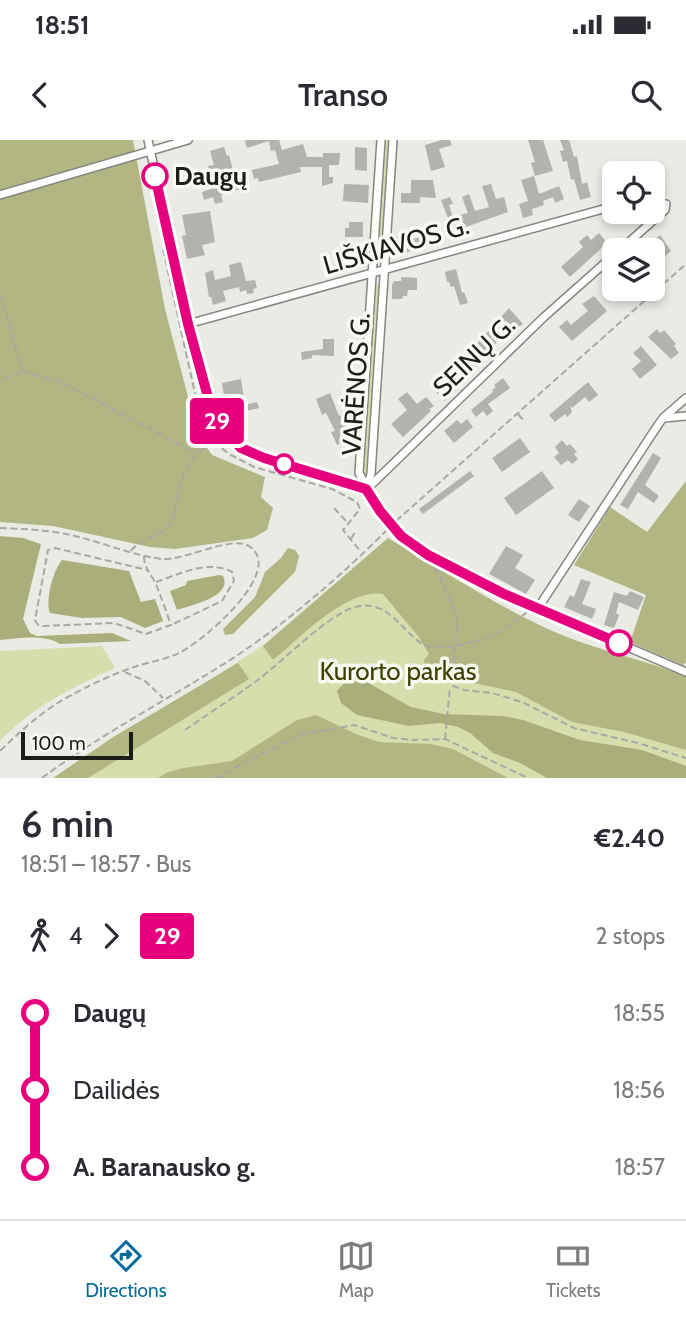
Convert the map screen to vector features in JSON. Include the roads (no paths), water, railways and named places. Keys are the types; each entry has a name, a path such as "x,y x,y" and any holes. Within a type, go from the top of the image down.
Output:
{"street":[{"path":"148,140 188,324 212,412 229,438 241,448 264,458 366,489 401,536 428,555 504,594 686,671"},
{"path":"0,195 188,140"},
{"name":"VARĖNOS G.","path":"366,489 359,473 381,140"},
{"name":"VARĖNOS G.","path":"366,489 371,474 393,140"},
{"name":"LIŠKIAVOS G.","path":"188,324 602,209"},
{"path":"633,238 649,224"},
{"name":"SEINŲ G.","path":"366,489 544,317 602,266"},
{"path":"534,607 663,418 686,398"},
{"path":"663,418 686,416"}],"place":[{"name":"Daugų","path":"155,176"}],"park label":[{"name":"Kurorto parkas","path":"398,671"}]}
